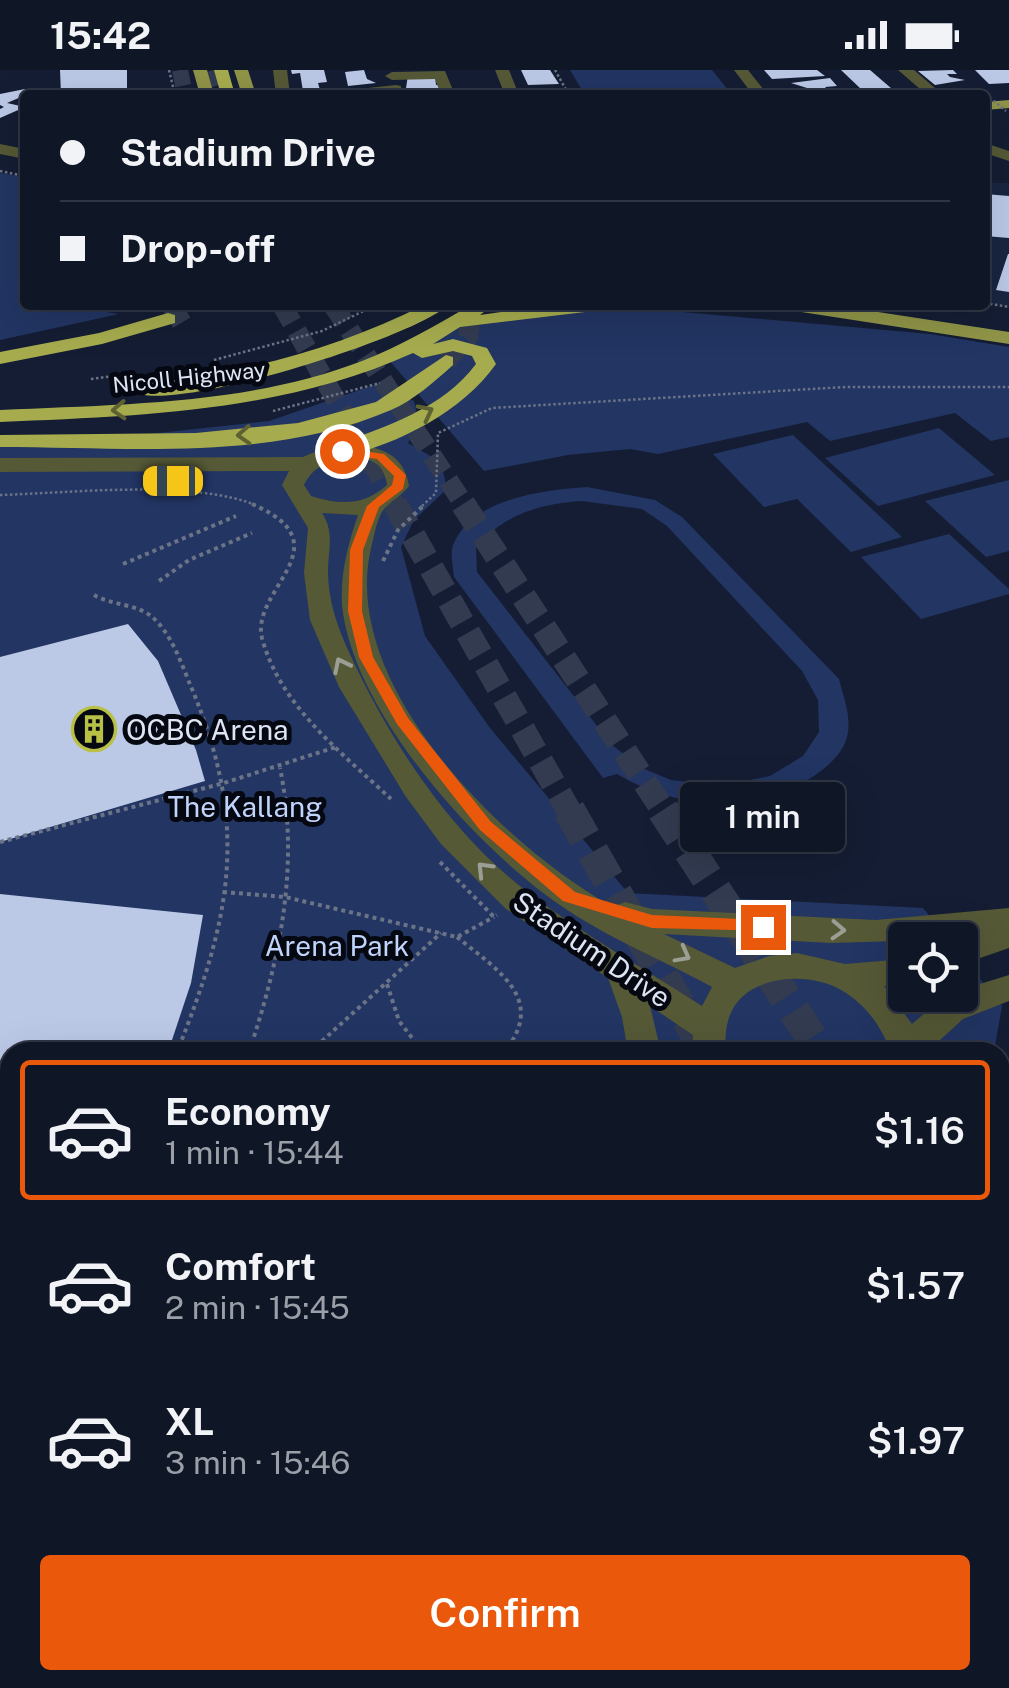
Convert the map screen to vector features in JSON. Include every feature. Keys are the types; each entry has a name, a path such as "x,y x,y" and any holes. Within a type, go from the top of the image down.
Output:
{"highway":[{"path":"372,337 389,310"},
{"name":"Nicoll Highway","path":"0,396 122,392 208,382 286,366 372,337 428,310"},
{"name":"Nicoll Highway","path":"0,416 200,406 251,398 339,378 385,361 477,310"},
{"path":"453,326 544,310"},
{"path":"0,358 102,338 168,319"},
{"path":"251,398 290,396 337,385 441,347 465,346 485,356 482,371 436,408 342,451"},
{"path":"0,441 256,434 340,422 404,395 446,361"}],"main road":[{"path":"828,310 1009,338"},
{"path":"958,310 1009,319"}],"street":[{"path":"741,70 757,90"},
{"path":"905,70 930,90"},
{"path":"361,90 440,72"},
{"path":"0,465 304,464 342,451"},
{"name":"Stadium Drive","path":"342,451 380,456 400,475 398,486 373,506 357,550 355,611 366,657 402,721 449,785 486,826 569,896 734,983"},
{"name":"Stadium Drive","path":"304,464 295,474 293,485 320,528 316,573 322,620 352,687 416,790 507,915 622,970 707,1039"},
{"path":"0,482 246,482 273,485 324,509 373,506"},
{"path":"569,896 652,922 911,934 1009,920"},
{"path":"978,947 1009,936"},
{"path":"707,1039 716,1002 734,983 752,973 786,966 822,970 845,978 875,997 897,1023 904,1042"},
{"path":"622,970 642,1042"},
{"path":"845,978 888,974"},
{"path":"914,1042 946,1010 1009,988"}],"path":[{"path":"210,361 330,326 369,310"},
{"path":"91,379 143,372"},
{"path":"381,574 382,562 398,530 436,492 438,432 492,408 845,387 1009,387"},
{"path":"0,495 214,494 261,505 281,516 292,530 292,556 286,582 271,600 260,635 284,686 311,724 393,801"},
{"path":"123,564 236,516"},
{"path":"159,581 189,560 252,533"},
{"path":"94,596 110,606 150,614 160,627 198,704 224,783 228,844 223,892 212,949 180,1042"},
{"path":"0,842 224,783 336,747"},
{"path":"253,1042 277,955 285,897 288,814 280,766"},
{"path":"436,858 507,915 457,937"},
{"path":"223,892 285,897 457,937 520,995 525,1010 521,1028 511,1042"},
{"path":"321,1042 441,933"},
{"path":"387,982 398,1020 413,1042"}],"shaded area":[{"path":"990,183 1009,183 1009,307 990,303"}],"green space":[{"path":"570,70 712,70 728,90 582,90"},
{"path":"0,173 20,176 20,310 119,314 0,340"},
{"path":"599,310 660,310 930,334 1009,347 1009,437 991,441 955,413 830,441 807,422 658,454 630,449 568,455 484,471 389,360 453,326"},
{"name":"The Kallang","path":"377,384 414,401 419,421 408,443 441,462 447,489 414,520 401,547 425,636 490,728 628,893 923,908 934,922 888,922 888,1012 978,1012 978,976 1002,1006 996,1042 0,1042 0,441 102,439 269,421"},
{"path":"939,428 995,475 878,506 825,458"},
{"path":"793,435 902,537 851,552 797,499 764,507 713,454"},
{"path":"1009,480 1009,551 986,557 925,501"},
{"path":"587,487 655,500 682,517 839,679 849,725 844,746 831,762 786,790 737,802 688,800 664,795 617,774 603,778 454,577 452,565 453,545 462,529 476,517 511,499","holes":["582,501 642,509 667,526 802,671 818,700 819,732 803,756 770,776 719,786 671,780 642,768 612,745 477,572 476,547 499,526 524,513"]},
{"path":"949,534 1009,589 1009,594 921,619 861,557"}],"building":[{"path":"60,70 127,70 127,90 61,90"},
{"path":"291,70 324,70 327,82 318,83 320,90 303,90 300,73 292,74"},
{"path":"364,70 367,79 376,83 348,86 345,72"},
{"path":"521,70 550,70 559,84 528,85"},
{"path":"764,70 817,70 825,76 772,79"},
{"path":"841,70 870,70 893,90 866,90 874,88 862,90"},
{"path":"953,70 957,74 947,74 950,77 965,80 935,85 918,71"},
{"path":"975,70 1009,70 1009,83 989,84"},
{"path":"408,75 435,75 436,85 444,84 444,89 406,90"},
{"path":"830,78 837,86 809,90 791,83"},
{"path":"20,90 20,97 7,103 20,109 0,118 0,109 4,107 0,105 0,94"},
{"path":"990,194 1009,196 1009,238 990,236"},
{"path":"1009,254 1009,292 996,290"},
{"name":"OCBC Arena","path":"128,624 158,661 205,781 0,842 0,657"},
{"path":"0,894 203,915 191,983 171,1042 0,1042"}],"tunnel":[{"path":"180,70 184,90"},
{"path":"213,70 219,90"},
{"path":"168,319 183,310"},
{"path":"285,310 396,506"},
{"path":"336,310 465,506"},
{"path":"446,361 468,337 472,310"},
{"path":"395,504 570,813"},
{"path":"463,504 665,813"},
{"path":"569,810 700,1042"},
{"path":"663,810 814,1042"}],"place":[{"name":"OCBC Arena","path":"94,729"}],"route":[{"path":"342,451 380,456 393,464 400,475 398,486 389,497 373,506 357,550 355,611 366,657 402,721 449,785 486,826 569,896 652,922 763,927"}],"park label":[{"name":"Arena Park","path":"337,945"}]}
